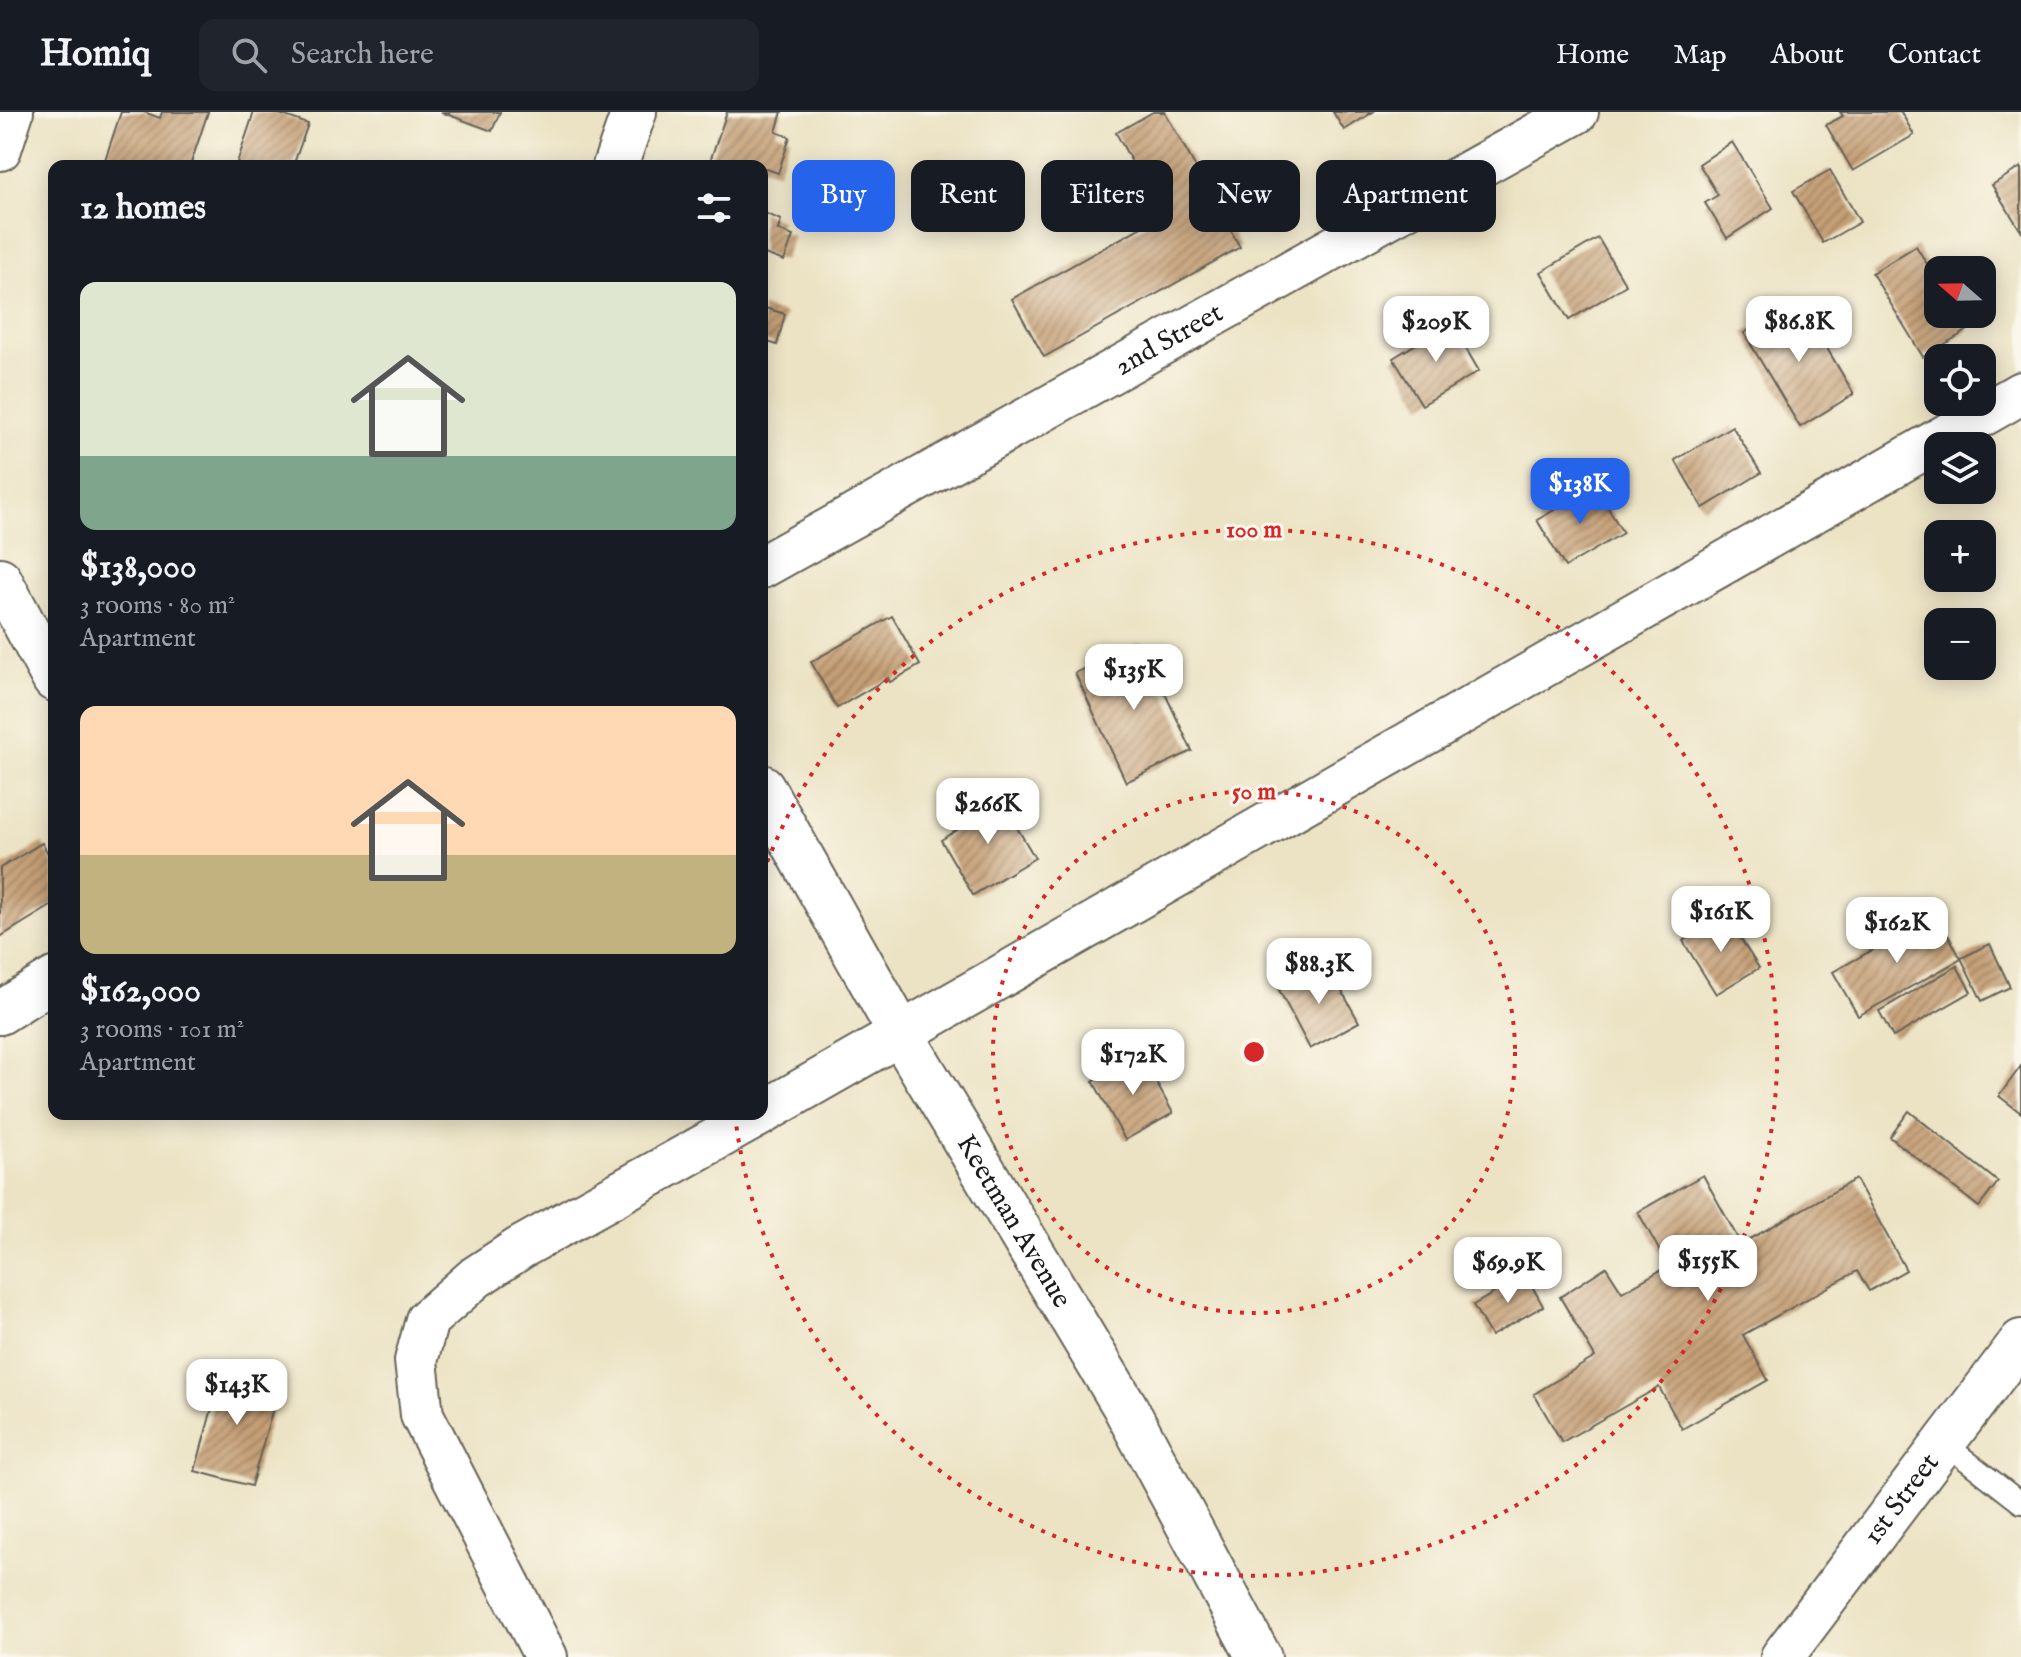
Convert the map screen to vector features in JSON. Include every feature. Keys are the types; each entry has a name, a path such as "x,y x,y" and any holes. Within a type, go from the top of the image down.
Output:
{"street":[{"path":"0,149 12,112"},
{"path":"617,160 634,112"},
{"name":"2nd Street","path":"768,564 1577,112"},
{"path":"768,1110 2021,393"},
{"path":"0,579 48,669"},
{"name":"Keetman Avenue","path":"768,798 902,1036 1124,1405 1259,1657"},
{"path":"0,1013 48,983"},
{"path":"546,1657 422,1415 416,1361 427,1320 476,1277 520,1248 750,1120"},
{"name":"1st Street","path":"1782,1657 2021,1341"}],"lane":[{"path":"1944,1443 2021,1503"}],"building":[{"path":"121,112 144,112 160,118 162,112 208,112 192,160 105,160"},
{"path":"254,112 274,112 308,124 295,160 238,160"},
{"path":"441,112 500,112 492,131"},
{"path":"727,112 782,112 776,132 790,137 778,173 768,170 768,160 710,160"},
{"path":"1153,112 1165,112 1192,160 1189,160 1189,232 1232,232 1240,247 1044,357 1012,299 1132,232 1173,232 1173,160 1131,160 1116,133"},
{"path":"1333,112 1373,112 1344,130"},
{"path":"1840,112 1901,112 1914,135 1853,171 1826,125 1843,116"},
{"path":"1732,142 1773,208 1727,238 1705,203 1718,195 1699,164"},
{"path":"2021,167 2021,231 1992,185"},
{"path":"1830,170 1860,222 1823,243 1793,191"},
{"path":"768,215 781,220 778,230 793,236 784,261 768,255"},
{"path":"1598,238 1626,285 1569,320 1541,272"},
{"path":"1916,246 1924,259 1924,328 1968,330 1945,344 1924,344 1923,357 1872,273"},
{"path":"1799,301 1854,394 1800,427 1744,333"},
{"path":"768,309 785,314 777,345 768,342"},
{"path":"1451,323 1479,371 1422,405 1393,358"},
{"path":"1732,426 1761,473 1703,508 1675,460"},
{"path":"1595,486 1623,533 1565,567 1537,520"},
{"path":"892,616 920,665 890,682 888,678 837,708 811,662"},
{"path":"1141,642 1192,751 1126,782 1075,673"},
{"path":"996,792 1035,858 973,895 941,840 977,818 970,807"},
{"path":"42,843 48,854 48,908 0,937 0,868"},
{"path":"1725,914 1759,968 1716,994 1683,941"},
{"path":"1937,914 1961,959 1858,1016 1833,972"},
{"path":"1990,944 2010,987 1982,1001 1961,958"},
{"path":"1327,964 1359,1022 1310,1049 1279,990"},
{"path":"1957,966 1971,992 1893,1037 1879,1011"},
{"path":"1141,1055 1173,1113 1125,1140 1093,1081"},
{"path":"2021,1066 2021,1113 1999,1096"},
{"path":"1909,1111 1998,1182 1979,1207 1890,1137"},
{"path":"1703,1175 1741,1244 1856,1179 1906,1270 1869,1291 1857,1271 1743,1335 1768,1380 1682,1429 1659,1387 1562,1442 1534,1394 1595,1357 1560,1297 1606,1267 1622,1292 1668,1266 1638,1212"},
{"path":"1526,1275 1543,1306 1491,1336 1473,1305"},
{"path":"223,1368 280,1384 251,1486 195,1471"}]}
